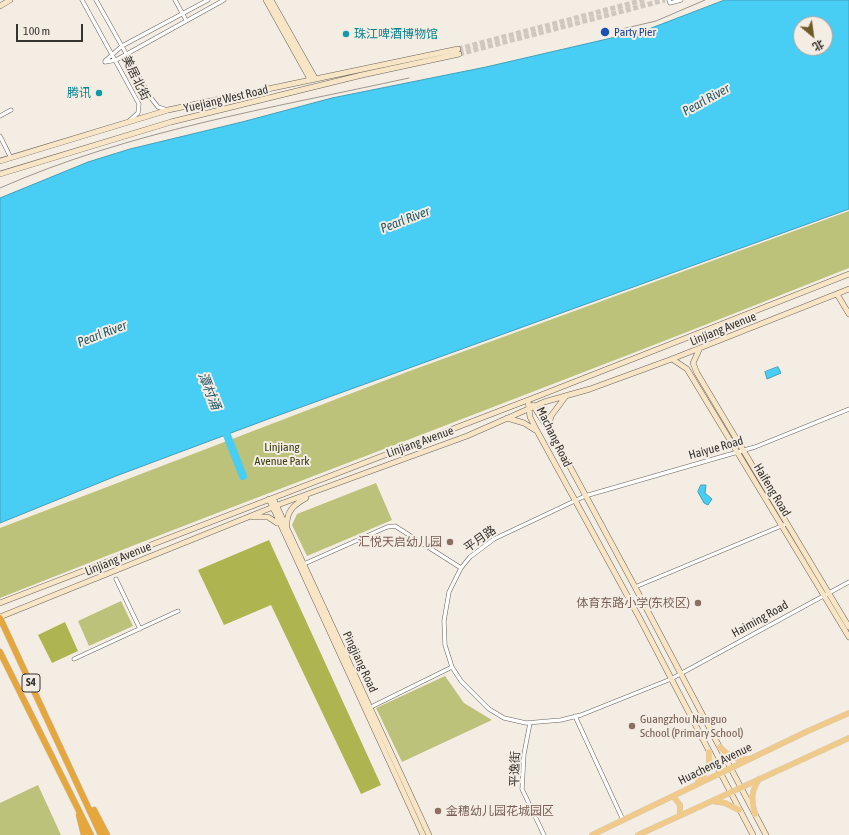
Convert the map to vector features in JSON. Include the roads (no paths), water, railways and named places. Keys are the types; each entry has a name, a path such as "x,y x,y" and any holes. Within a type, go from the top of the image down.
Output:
{"highway":[{"name":"S4","path":"0,618 84,795 101,835"},
{"name":"S4","path":"0,652 91,835"},
{"path":"84,795 102,821 108,835"},
{"path":"76,804 84,835"}],"main road":[{"path":"0,6 10,0"},
{"path":"266,0 312,79"},
{"path":"272,0 312,79"},
{"name":"Yuejiang West Road","path":"0,161 168,110 312,79 458,52 171,122 0,174"},
{"name":"Linjiang Avenue","path":"0,603 461,426 849,274"},
{"name":"Linjiang Avenue","path":"0,618 248,517 467,436 535,406 567,394 590,389 699,349 849,289"},
{"path":"837,294 849,314"},
{"name":"Haifeng Road","path":"699,349 694,358 694,368 740,451 784,525 849,627"},
{"name":"Haifeng Road","path":"672,359 687,369 740,451"},
{"path":"586,377 582,381 582,384 590,389"},
{"path":"507,418 530,426 539,433 542,428 548,430 551,416 567,394"},
{"name":"Machang Road","path":"528,400 535,406 635,587 741,786 765,835"},
{"name":"Machang Road","path":"528,400 528,409 539,433 753,835"},
{"path":"461,426 466,426 469,429 467,436"},
{"path":"334,474 331,478 332,481 338,483"},
{"path":"286,532 288,517 293,506 316,491"},
{"name":"Pingjiang Road","path":"271,499 367,708 429,835"},
{"path":"248,517 272,518 286,532"},
{"name":"Pingjiang Road","path":"286,532 304,564 423,835"},
{"name":"Haifeng Road","path":"826,593 849,637"},
{"name":"Huacheng Avenue","path":"592,835 808,731 849,713"},
{"path":"638,835 760,777 849,738"},
{"path":"720,747 726,754 735,758 742,760 753,758"},
{"path":"695,786 707,772 709,767 709,752"},
{"path":"755,814 751,798 760,777"},
{"path":"673,796 680,805 680,815"},
{"path":"710,801 725,802 739,810"}],"street":[{"name":"美居北街","path":"82,0 140,104 138,112 129,122"},
{"name":"美居北街","path":"96,0 155,104 158,107 168,110"},
{"path":"175,0 186,20"},
{"path":"208,0 122,46 112,53 105,62 116,60 224,0"},
{"path":"669,0 670,3 681,0"},
{"path":"0,116 11,110"},
{"path":"0,136 11,158"},
{"name":"Haiyue Road","path":"585,496 740,451 849,409"},
{"name":"平月路","path":"585,496 494,539 470,557 461,568 449,592 444,621 445,645 452,668 461,681 489,709 504,718 530,723 561,720 575,716 671,679"},
{"path":"635,587 784,525"},
{"path":"304,564 387,527 395,526 461,568"},
{"path":"116,579 140,629"},
{"name":"Haiming Road","path":"671,679 826,593 849,582"},
{"path":"74,659 178,611"},
{"path":"367,708 452,668"},
{"path":"575,716 623,820"},
{"name":"平逸街","path":"530,723 524,754 522,788 544,835"}],"water":[{"name":"Pearl River","path":"725,0 849,0 849,209 271,418 116,476 0,523 0,198 88,162 130,149 242,122 332,98 486,67 646,30"},
{"path":"778,367 781,373 767,379 765,372"},
{"path":"701,485 706,485 705,493 712,499 708,505 704,503 698,492"}],"waterway":[{"name":"潭村涌","path":"223,425 243,476"}],"tunnel":[{"path":"458,49 644,0"},
{"path":"459,54 665,0"}],"tram line":[{"path":"622,29 656,21 705,0"},
{"path":"0,188 49,168 150,136 253,111 409,78"}],"place":[{"name":"Party Pier","path":"605,32"},
{"name":"珠江啤酒博物馆","path":"346,34"},
{"name":"腾讯","path":"99,93"},
{"name":"汇悦天启幼儿园","path":"450,542"},
{"name":"体育东路小学(东校区)","path":"698,603"},
{"name":"Guangzhou Nanguo School (Primary School)","path":"632,726"},
{"name":"金穗幼儿园花城园区","path":"438,811"}],"park label":[{"name":"Linjiang Avenue Park","path":"282,454"}]}
